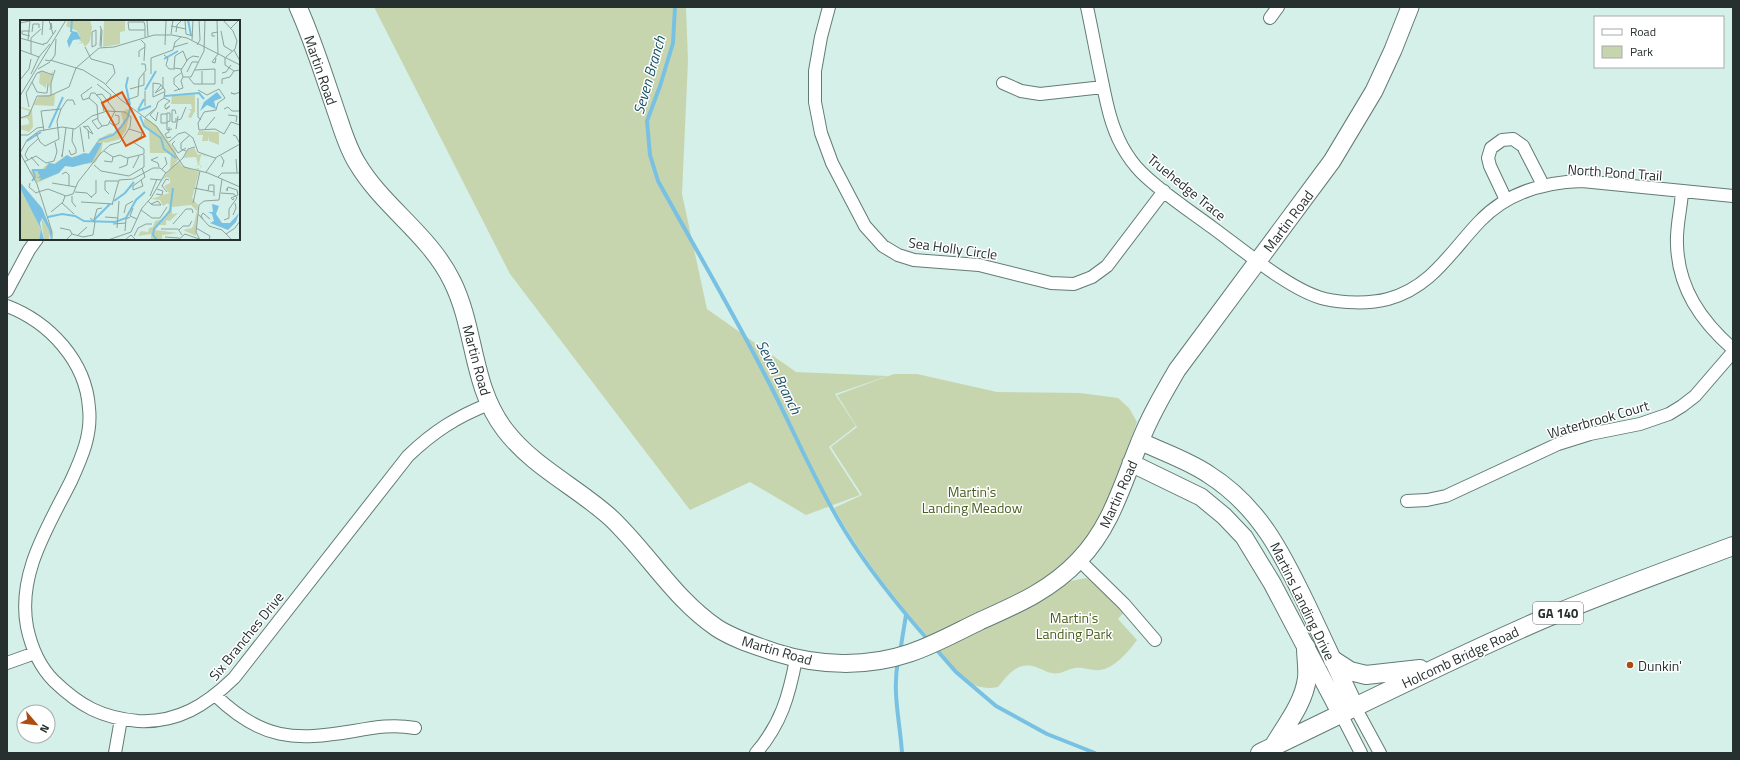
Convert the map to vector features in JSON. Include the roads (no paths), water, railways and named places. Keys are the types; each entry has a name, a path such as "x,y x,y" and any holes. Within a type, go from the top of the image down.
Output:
{"main road":[{"name":"Holcomb Bridge Road","path":"1267,750 1435,668 1584,602 1733,546"},
{"path":"1267,750 1296,710 1304,691 1307,676 1306,647"},
{"path":"1332,660 1350,671 1366,674 1435,668"}],"street":[{"name":"Martin Road","path":"298,7 312,40 344,137 356,162 379,194 430,246 453,282 464,312 478,374 489,404 503,428 521,449 540,466 586,497 611,518 637,544 681,597 699,615 720,630 742,642 796,659 825,663 853,664 883,660 911,653 1032,598 1057,581 1080,560 1096,541 1110,519 1140,441 1157,405 1177,370 1332,161 1354,127 1374,91 1390,57 1410,7"},
{"name":"Sea Holly Circle","path":"829,7 820,37 815,71 816,102 821,133 832,162 865,226 883,246 898,255 914,260 979,265 1050,283 1074,284 1092,277 1107,266 1164,191"},
{"name":"Truehedge Trace","path":"1087,7 1110,120 1122,147 1140,171 1164,191 1258,261"},
{"path":"1270,18 1278,7"},
{"path":"1003,83 1021,91 1040,94 1103,87"},
{"path":"1506,200 1490,166 1488,158 1491,148 1502,140 1513,140 1523,146 1543,185"},
{"name":"North Pond Trail","path":"1258,261 1293,285 1324,299 1355,302 1388,299 1413,288 1433,274 1448,260 1481,220 1506,200 1524,191 1543,185 1582,181 1733,196"},
{"path":"1682,192 1677,243 1678,262 1683,281 1701,316 1733,351"},
{"path":"7,291 29,250 36,240"},
{"name":"Six Branches Drive","path":"7,306 34,320 48,330 60,343 72,359 80,374 86,391 89,407 89,431 84,454 35,556 27,579 24,597 25,616 29,635 35,653 50,677 70,697 94,711 121,720 148,721 171,718 194,709 216,696 234,678 408,456 445,425 466,413 489,404"},
{"name":"Waterbrook Court","path":"1407,501 1427,500 1446,496 1558,444 1590,434 1640,424 1669,414 1696,396 1733,351"},
{"name":"Martins Landing Drive","path":"1140,441 1208,474 1232,492 1254,514 1269,533 1284,558 1332,660 1348,710"},
{"name":"Martins Landing Drive","path":"1132,464 1201,497 1224,516 1244,537 1257,557 1306,647 1348,710"},
{"path":"1080,560 1124,604 1154,640"},
{"path":"7,663 35,653"},
{"path":"756,753 766,741 781,716 790,692 796,659"},
{"path":"216,696 231,710 248,722 288,736 320,736 389,725 415,728"},
{"path":"1348,710 1362,753"},
{"path":"1348,710 1380,753"},
{"path":"115,753 121,720"}],"waterway":[{"name":"Seven Branch","path":"675,7 673,43 660,86 647,121 650,155 658,181 752,350 813,473 845,531 874,574 929,641"},
{"name":"Seven Branch","path":"900,652 906,615"},
{"path":"935,648 956,672 996,706 1047,734 1095,753"},
{"name":"Seven Branch","path":"898,661 896,673 896,696 902,753"}],"place":[{"name":"Dunkin'","path":"1630,665"}],"park label":[{"name":"Martin's Landing Meadow","path":"972,500"},
{"name":"Martin's Landing Park","path":"1074,626"}]}
